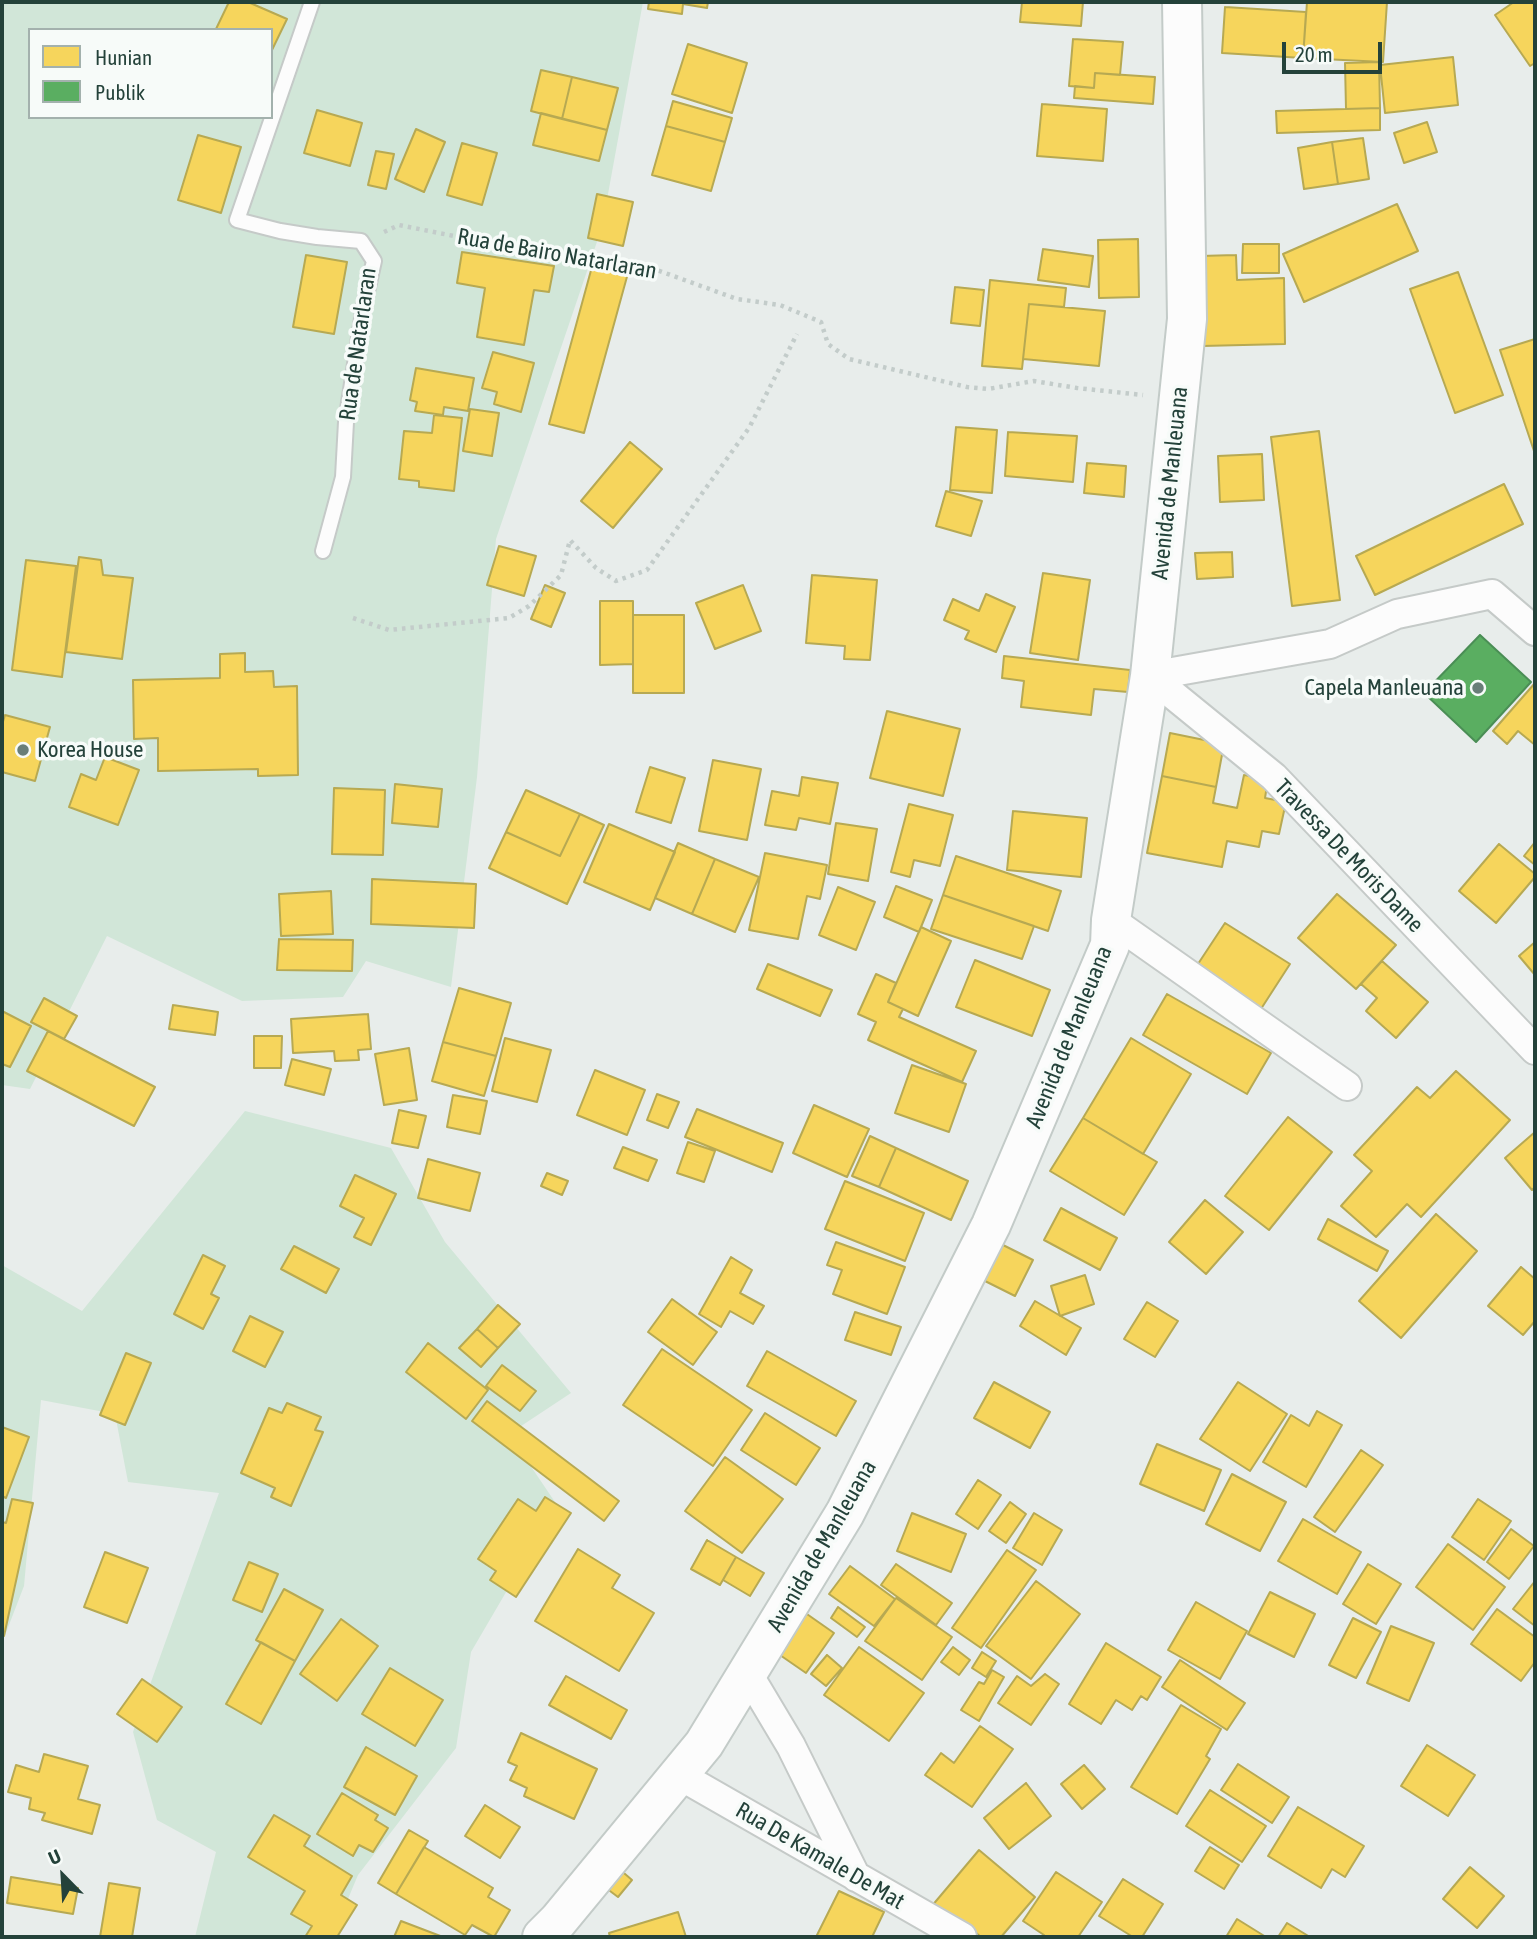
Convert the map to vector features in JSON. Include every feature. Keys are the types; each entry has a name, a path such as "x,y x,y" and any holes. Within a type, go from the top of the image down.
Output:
{"street":[{"name":"Avenida de Manleuana","path":"542,1937 704,1744 845,1513 990,1225 1110,945 1111,920 1150,676 1187,319 1182,2"},
{"path":"1150,676 1330,644 1397,614 1492,594 1529,616"},
{"name":"Travessa De Moris Dame","path":"1150,676 1274,777 1535,1050"},
{"path":"1111,920 1347,1086"},
{"path":"748,1674 791,1746 856,1877"},
{"name":"Rua De Kamale De Mat","path":"678,1775 962,1937"}],"lane":[{"name":"Rua de Natarlaran","path":"273,115 312,2"},
{"name":"Rua de Natarlaran","path":"272,119 237,220 280,231 361,241 374,261 363,305 346,422 343,477 323,551"}],"path":[{"name":"Rua de Bairo Natarlaran","path":"377,235 399,225 509,247 643,265 737,299 780,305 821,322 828,344 849,359 967,387 988,389 1034,381 1152,395"},
{"path":"353,618 389,630 509,618 529,606 561,575 570,540 596,568 616,581 647,570 749,428 797,334"}],"green space":[{"path":"2,2 643,2 602,227 496,539 477,777 451,987 366,961 343,997 242,1001 107,936 30,1089 2,1085"},
{"path":"245,1111 391,1148 445,1242 571,1393 509,1434 557,1505 471,1652 456,1748 358,1875 332,1937 195,1937 216,1852 157,1820 133,1732 219,1493 128,1482 115,1414 41,1400 24,1586 2,1643 2,1265 82,1311"}],"building: Hunian":[{"path":"229,2 248,2 287,19 273,48 273,28 216,28"},
{"path":"649,2 708,2 707,8 683,4 682,14 648,9"},
{"path":"1022,2 1083,2 1081,26 1020,22"},
{"path":"1307,2 1387,2 1383,62 1303,58"},
{"path":"1514,2 1535,2 1535,63 1530,66 1495,15"},
{"path":"1225,7 1306,12 1303,58 1222,53"},
{"path":"1073,39 1123,42 1120,75 1095,73 1094,88 1069,86"},
{"path":"688,44 747,63 732,113 672,94"},
{"path":"1453,57 1458,105 1385,113 1380,65"},
{"path":"1379,62 1380,108 1346,109 1345,63"},
{"path":"541,70 572,77 562,119 531,111"},
{"path":"1095,73 1155,77 1153,104 1074,98 1075,86 1094,88"},
{"path":"572,77 618,88 607,130 562,119"},
{"path":"673,101 732,118 725,142 666,126"},
{"path":"1042,104 1107,109 1103,161 1037,156"},
{"path":"1380,108 1380,130 1277,133 1276,111"},
{"path":"317,110 362,123 350,166 304,153"},
{"path":"541,113 607,130 599,161 533,145"},
{"path":"1427,122 1437,152 1404,163 1394,133"},
{"path":"666,126 725,142 711,191 652,175"},
{"path":"416,129 445,142 424,192 395,179"},
{"path":"198,135 241,147 221,213 178,200"},
{"path":"1363,138 1369,179 1338,184 1332,142"},
{"path":"1332,142 1338,184 1304,189 1298,148"},
{"path":"462,143 497,153 482,205 447,195"},
{"path":"376,151 394,154 386,189 368,185"},
{"path":"597,194 633,202 623,246 588,238"},
{"path":"1397,204 1418,251 1304,302 1283,254"},
{"path":"1138,239 1139,297 1099,298 1098,240"},
{"path":"1243,244 1279,244 1279,273 1242,273"},
{"path":"1043,249 1093,256 1089,287 1038,280"},
{"path":"462,252 554,266 549,292 534,290 524,345 477,337 485,288 457,283"},
{"path":"306,255 347,262 334,334 293,327"},
{"path":"1236,255 1237,280 1284,278 1285,344 1202,346 1200,256"},
{"path":"593,263 628,273 584,433 549,424"},
{"path":"1458,272 1503,395 1455,413 1410,289"},
{"path":"990,280 1066,288 1064,307 1029,304 1022,369 982,366"},
{"path":"955,287 984,290 980,326 951,323"},
{"path":"1029,304 1105,311 1099,366 1023,359"},
{"path":"1535,339 1535,454 1500,350"},
{"path":"493,352 534,363 521,412 494,404 497,392 482,388"},
{"path":"416,368 474,378 468,411 444,407 443,415 415,411 417,402 410,400"},
{"path":"470,409 499,413 492,456 463,451"},
{"path":"434,415 462,418 454,491 419,487 419,481 399,479 404,431 432,433"},
{"path":"956,427 997,430 992,493 950,490"},
{"path":"1319,431 1340,600 1292,606 1271,437"},
{"path":"1008,432 1077,436 1073,482 1005,476"},
{"path":"630,442 662,469 613,528 581,501"},
{"path":"1262,454 1264,500 1220,502 1218,456"},
{"path":"1087,463 1126,466 1124,497 1084,493"},
{"path":"1504,484 1523,524 1375,595 1356,556"},
{"path":"946,491 982,501 971,536 936,526"},
{"path":"499,546 536,556 524,596 487,585"},
{"path":"1232,552 1233,577 1197,579 1195,553"},
{"path":"79,557 101,560 103,575 133,578 122,659 66,652"},
{"path":"26,560 76,566 62,677 12,670"},
{"path":"1043,573 1090,580 1078,660 1030,653"},
{"path":"812,575 877,580 870,660 844,659 845,646 806,643"},
{"path":"545,585 565,593 551,627 531,619"},
{"path":"743,585 761,631 715,649 696,603"},
{"path":"986,594 1015,607 996,652 965,639 969,631 944,620 953,599 979,611"},
{"path":"600,601 633,601 633,664 600,665"},
{"path":"633,615 684,615 684,693 633,693"},
{"path":"245,653 245,672 273,671 274,687 297,686 298,775 258,776 258,769 158,771 158,738 134,739 133,680 220,678 220,654"},
{"path":"1004,656 1130,670 1128,692 1094,689 1091,715 1021,707 1024,681 1002,678"},
{"path":"1535,683 1535,745 1518,731 1507,744 1493,731"},
{"path":"887,711 960,729 943,796 870,778"},
{"name":"Korea House","path":"5,715 50,727 35,781 2,772 2,725"},
{"path":"1170,733 1224,744 1216,787 1162,776"},
{"path":"105,757 139,770 118,825 69,807 81,774 96,780"},
{"path":"713,760 761,769 747,840 699,831"},
{"path":"650,767 685,778 671,823 636,812"},
{"path":"1244,775 1268,779 1265,798 1286,802 1279,834 1262,831 1259,847 1227,841 1222,867 1147,853 1162,776 1216,787 1213,803 1237,808"},
{"path":"802,777 838,783 830,824 799,818 796,830 765,825 772,791 799,796"},
{"path":"395,784 442,789 438,827 392,823"},
{"path":"334,788 385,790 383,855 332,854"},
{"path":"526,790 580,814 560,856 506,832"},
{"path":"909,804 953,815 940,866 914,860 910,877 891,872"},
{"path":"1013,811 1087,818 1081,877 1007,870"},
{"path":"580,814 604,825 567,904 489,868 506,832 560,856"},
{"path":"836,823 877,829 868,881 828,874"},
{"path":"609,824 675,852 650,910 584,882"},
{"path":"1535,842 1535,865 1524,856"},
{"path":"678,843 715,859 692,914 655,898"},
{"path":"1499,844 1535,874 1535,877 1496,923 1459,891"},
{"path":"765,853 827,865 820,899 807,896 798,939 749,930"},
{"path":"956,856 1061,891 1048,931 943,895"},
{"path":"715,859 759,877 735,932 692,914"},
{"path":"372,879 476,884 474,928 371,924"},
{"path":"896,886 932,900 919,932 884,917"},
{"path":"838,887 875,902 856,950 819,935"},
{"path":"331,891 333,934 281,936 279,894"},
{"path":"1337,894 1396,945 1356,989 1298,938"},
{"path":"943,895 1034,926 1022,959 931,929"},
{"path":"1225,923 1290,964 1259,1012 1194,970"},
{"path":"921,927 951,941 918,1016 888,1002"},
{"path":"279,939 353,940 352,971 277,970"},
{"path":"1535,942 1535,975 1519,956"},
{"path":"975,960 1050,990 1032,1036 956,1007"},
{"path":"1382,961 1428,1002 1396,1038 1366,1011 1377,998 1361,984"},
{"path":"768,964 832,990 820,1016 757,989"},
{"path":"876,974 896,983 888,1002 903,1009 899,1017 976,1051 962,1082 868,1040 876,1022 858,1014"},
{"path":"459,988 511,1003 496,1056 443,1042"},
{"path":"1167,994 1271,1053 1247,1094 1143,1035"},
{"path":"44,998 77,1016 64,1039 31,1022"},
{"path":"173,1005 218,1012 215,1035 169,1029"},
{"path":"2,1011 31,1026 10,1067 2,1064"},
{"path":"368,1014 371,1049 358,1050 359,1060 335,1061 334,1051 293,1053 291,1019"},
{"path":"48,1031 155,1087 134,1126 27,1071"},
{"path":"254,1036 282,1036 281,1068 254,1068"},
{"path":"505,1038 551,1050 537,1102 492,1091"},
{"path":"1131,1038 1191,1074 1143,1154 1083,1118"},
{"path":"443,1042 496,1056 484,1096 432,1081"},
{"path":"409,1048 417,1100 384,1105 375,1054"},
{"path":"292,1059 331,1069 324,1095 285,1085"},
{"path":"912,1065 966,1084 949,1132 895,1113"},
{"path":"595,1070 645,1090 627,1135 577,1115"},
{"path":"1456,1071 1510,1120 1421,1217 1407,1204 1376,1237 1341,1206 1372,1171 1354,1155 1417,1087 1430,1098"},
{"path":"657,1094 679,1102 668,1128 647,1120"},
{"path":"453,1095 487,1101 480,1134 447,1127"},
{"path":"814,1105 869,1129 847,1177 793,1153"},
{"path":"697,1109 783,1143 772,1172 685,1137"},
{"path":"399,1110 426,1116 418,1148 392,1143"},
{"path":"1288,1117 1332,1152 1269,1230 1225,1196"},
{"path":"1083,1118 1157,1162 1124,1215 1050,1171"},
{"path":"1535,1132 1535,1187 1532,1190 1505,1158"},
{"path":"870,1136 896,1148 879,1187 852,1176"},
{"path":"688,1142 715,1151 704,1182 677,1173"},
{"path":"623,1147 657,1160 648,1181 614,1168"},
{"path":"896,1148 968,1181 951,1220 879,1187"},
{"path":"428,1159 480,1173 470,1211 418,1198"},
{"path":"547,1173 568,1181 562,1195 541,1186"},
{"path":"355,1175 396,1194 371,1245 354,1237 364,1218 340,1206"},
{"path":"845,1181 924,1213 905,1261 825,1229"},
{"path":"1205,1200 1243,1232 1206,1274 1169,1242"},
{"path":"1061,1208 1117,1238 1100,1270 1044,1240"},
{"path":"1436,1214 1477,1251 1401,1338 1359,1301"},
{"path":"1328,1219 1388,1251 1377,1271 1318,1239"},
{"path":"836,1242 905,1267 887,1314 833,1294 842,1270 827,1265"},
{"path":"1001,1244 1033,1260 1015,1296 983,1280"},
{"path":"294,1246 339,1269 326,1293 281,1269"},
{"path":"203,1255 225,1266 211,1294 219,1298 203,1329 174,1314"},
{"path":"731,1257 752,1270 740,1293 764,1306 753,1324 730,1311 721,1327 699,1314"},
{"path":"1521,1267 1535,1279 1535,1321 1523,1335 1488,1306"},
{"path":"1085,1275 1094,1304 1060,1316 1051,1286"},
{"path":"672,1299 717,1332 693,1365 648,1332"},
{"path":"1035,1301 1081,1328 1066,1355 1020,1326"},
{"path":"1147,1302 1178,1321 1155,1357 1124,1339"},
{"path":"498,1305 520,1324 498,1348 477,1329"},
{"path":"855,1312 901,1327 891,1355 845,1340"},
{"path":"250,1316 283,1332 265,1367 233,1351"},
{"path":"477,1329 498,1348 481,1367 459,1348"},
{"path":"428,1343 488,1390 466,1419 406,1372"},
{"path":"662,1349 752,1410 713,1466 623,1405"},
{"path":"767,1351 856,1401 836,1436 747,1386"},
{"path":"126,1353 151,1363 125,1425 100,1415"},
{"path":"502,1365 536,1391 520,1411 486,1386"},
{"path":"994,1382 1050,1412 1030,1448 974,1418"},
{"path":"1238,1382 1287,1414 1250,1471 1200,1439"},
{"path":"487,1401 619,1501 604,1521 472,1421"},
{"path":"287,1403 321,1417 315,1430 323,1432 291,1506 271,1497 275,1488 241,1473 269,1408 282,1413"},
{"path":"1317,1411 1342,1425 1306,1487 1263,1462 1291,1415 1309,1426"},
{"path":"765,1413 820,1448 796,1485 741,1450"},
{"path":"2,1427 29,1437 6,1498 2,1496"},
{"path":"1157,1444 1221,1470 1204,1511 1140,1484"},
{"path":"1361,1450 1383,1465 1335,1532 1314,1517"},
{"path":"725,1457 783,1499 742,1553 685,1511"},
{"path":"1232,1474 1286,1502 1260,1551 1206,1524"},
{"path":"978,1480 1001,1495 978,1529 956,1514"},
{"path":"545,1497 571,1513 516,1597 490,1580 496,1571 478,1559 518,1499 536,1511"},
{"path":"12,1499 33,1503 2,1636 2,1522 6,1523"},
{"path":"1478,1499 1511,1521 1484,1560 1452,1537"},
{"path":"1010,1502 1026,1514 1006,1543 989,1531"},
{"path":"912,1513 966,1534 951,1572 897,1551"},
{"path":"1034,1513 1062,1530 1042,1565 1013,1548"},
{"path":"1303,1519 1361,1552 1337,1594 1278,1561"},
{"path":"1511,1529 1534,1546 1509,1579 1487,1562"},
{"path":"707,1540 736,1557 720,1585 691,1569"},
{"path":"1448,1544 1505,1587 1473,1630 1416,1587"},
{"path":"578,1549 620,1575 612,1588 654,1613 619,1671 535,1621"},
{"path":"1007,1550 1036,1570 981,1648 952,1628"},
{"path":"105,1552 148,1568 127,1623 84,1607"},
{"path":"736,1557 764,1573 750,1596 723,1580"},
{"path":"249,1562 278,1574 262,1612 233,1600"},
{"path":"896,1564 952,1603 936,1625 881,1585"},
{"path":"1368,1564 1401,1584 1376,1624 1343,1604"},
{"path":"850,1566 895,1599 874,1626 829,1594"},
{"path":"1036,1581 1080,1614 1031,1679 986,1646"},
{"path":"1535,1581 1535,1626 1513,1609"},
{"path":"284,1589 323,1610 295,1661 256,1640"},
{"path":"1270,1592 1315,1614 1294,1657 1248,1634"},
{"path":"896,1598 952,1637 922,1680 865,1641"},
{"path":"1196,1602 1247,1631 1220,1679 1168,1650"},
{"path":"838,1607 865,1627 857,1637 831,1618"},
{"path":"1497,1609 1535,1637 1535,1662 1521,1681 1471,1644"},
{"path":"804,1612 834,1633 806,1673 777,1653"},
{"path":"1353,1618 1381,1632 1356,1678 1329,1665"},
{"path":"341,1619 378,1646 337,1701 300,1674"},
{"path":"1391,1626 1434,1643 1409,1701 1367,1683"},
{"path":"261,1642 295,1661 261,1724 226,1704"},
{"path":"1106,1643 1161,1677 1147,1700 1141,1696 1132,1710 1116,1700 1101,1724 1069,1704"},
{"path":"859,1647 924,1693 889,1741 824,1695"},
{"path":"953,1647 970,1660 959,1675 941,1662"},
{"path":"982,1652 996,1661 986,1677 972,1668"},
{"path":"827,1655 842,1668 826,1686 811,1674"},
{"path":"1180,1660 1245,1703 1227,1730 1162,1687"},
{"path":"390,1668 443,1700 415,1746 362,1714"},
{"path":"992,1670 1004,1677 979,1721 961,1710 979,1682 984,1684"},
{"path":"1045,1674 1059,1684 1031,1725 998,1703 1017,1676 1031,1686"},
{"path":"566,1676 627,1710 611,1739 549,1705"},
{"path":"142,1679 182,1707 157,1742 117,1714"},
{"path":"1181,1705 1221,1729 1206,1756 1210,1759 1177,1814 1131,1787"},
{"path":"980,1726 1013,1749 972,1807 925,1775 941,1753 954,1763"},
{"path":"521,1733 597,1769 574,1819 524,1796 527,1788 510,1780 517,1766 508,1762"},
{"path":"1427,1745 1475,1775 1448,1816 1401,1786"},
{"path":"366,1747 417,1776 395,1815 344,1787"},
{"path":"44,1754 88,1766 78,1799 100,1805 92,1834 42,1820 45,1813 29,1809 31,1798 8,1792 16,1765 39,1772"},
{"path":"1238,1764 1289,1797 1272,1823 1221,1790"},
{"path":"1084,1765 1105,1789 1082,1809 1061,1784"},
{"path":"1026,1783 1051,1816 1009,1849 984,1818"},
{"path":"1210,1790 1266,1826 1242,1862 1186,1826"},
{"path":"342,1793 378,1815 375,1820 388,1828 373,1852 359,1845 353,1856 317,1834"},
{"path":"485,1805 520,1827 500,1858 465,1836"},
{"path":"1298,1807 1364,1846 1345,1877 1332,1869 1321,1888 1268,1856"},
{"path":"274,1815 310,1836 304,1846 352,1876 341,1895 357,1905 337,1937 305,1937 312,1926 291,1914 305,1891 248,1857"},
{"path":"409,1830 428,1841 396,1894 378,1883"},
{"path":"424,1847 493,1888 488,1897 510,1910 494,1937 472,1925 465,1935 396,1894"},
{"path":"1210,1847 1239,1865 1224,1889 1195,1871"},
{"path":"979,1850 1035,1897 1001,1937 981,1937 958,1918 952,1924 931,1907"},
{"path":"617,1867 632,1880 618,1897 602,1885"},
{"path":"1470,1867 1504,1896 1477,1928 1443,1899"},
{"path":"1056,1872 1102,1902 1078,1937 1044,1937 1023,1921"},
{"path":"11,1877 78,1888 73,1914 7,1903"},
{"path":"1123,1879 1163,1904 1142,1937 1133,1937 1099,1916"},
{"path":"109,1883 140,1888 132,1937 100,1937"},
{"path":"839,1891 884,1912 872,1937 816,1937"},
{"path":"678,1912 686,1937 610,1937 609,1933"},
{"path":"1237,1919 1266,1937 1226,1937"},
{"path":"401,1921 443,1937 394,1937"},
{"path":"1287,1923 1310,1937 1278,1937"}],"building: Publik":[{"name":"Capela Manleuana","path":"1480,635 1531,682 1476,742 1424,693"}],"place":[{"name":"Capela Manleuana","path":"1478,688"},
{"name":"Korea House","path":"23,750"}]}
